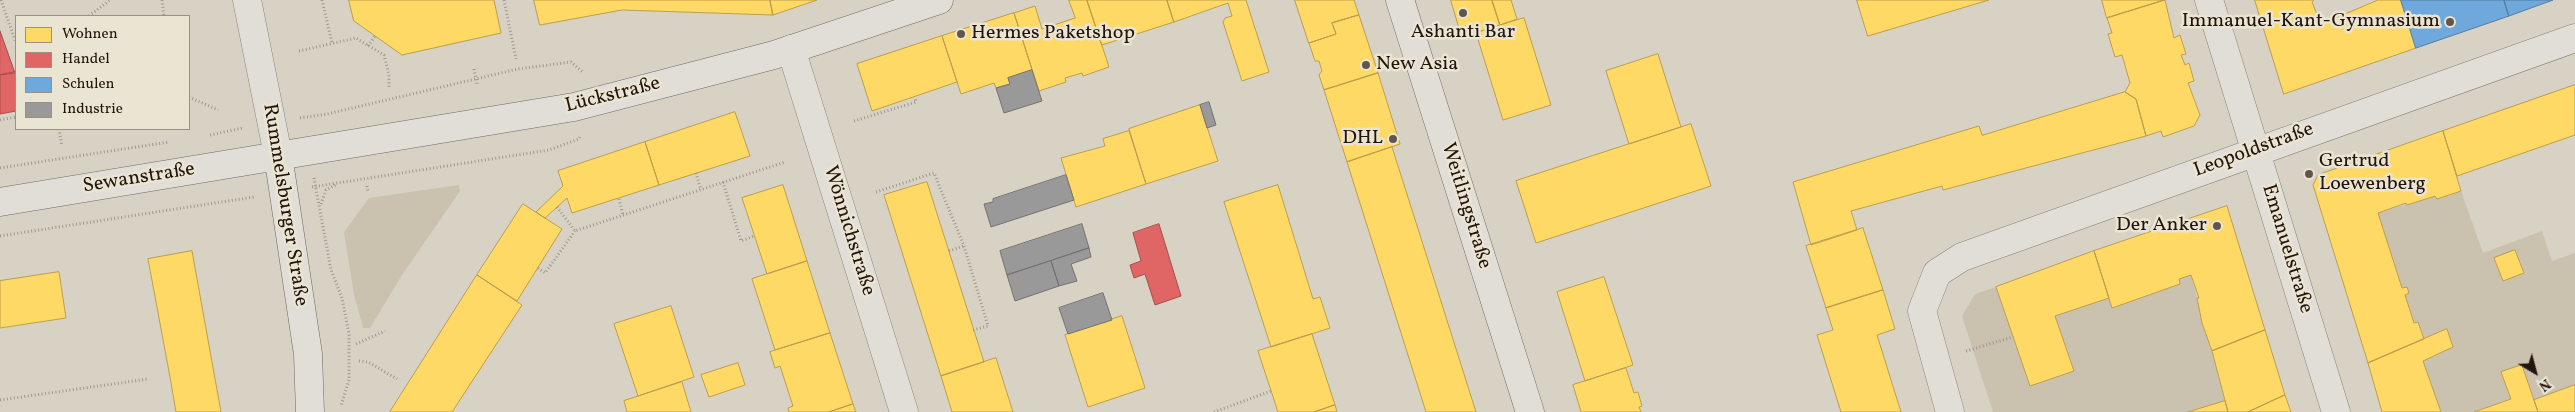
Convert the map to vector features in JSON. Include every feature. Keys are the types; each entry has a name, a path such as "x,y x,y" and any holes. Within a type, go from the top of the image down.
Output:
{"street":[{"name":"Rummelsburger Straße","path":"247,0 278,155 308,354 310,412"},
{"name":"Lückstraße","path":"278,155 574,107 791,50 939,0"},
{"name":"Weitlingstraße","path":"1400,0 1530,412"},
{"name":"Emanuelstraße","path":"2209,0 2336,412"},
{"name":"Leopoldstraße","path":"1950,412 1922,311 1937,273 1962,258 2575,38"},
{"name":"Wönnichstraße","path":"791,50 904,412"},
{"name":"Sewanstraße","path":"0,202 278,155"}],"path":[{"path":"1,0 15,40"},
{"path":"90,15 110,0"},
{"path":"162,0 164,15"},
{"path":"322,0 332,43"},
{"path":"504,0 516,59"},
{"path":"368,46 375,36"},
{"path":"299,51 356,38 384,55 389,75 389,88"},
{"path":"340,111 518,68 571,62 610,98"},
{"path":"474,69 477,84"},
{"path":"190,97 218,110"},
{"path":"854,121 916,102 914,97"},
{"path":"0,120 15,117"},
{"path":"59,130 62,146"},
{"path":"0,168 177,140"},
{"path":"364,179 549,150"},
{"path":"538,268 545,273 575,231 785,162"},
{"path":"696,173 701,190"},
{"path":"876,192 934,173 964,246 988,326 973,330"},
{"path":"723,182 740,240 754,236"},
{"path":"321,207 326,190 342,183"},
{"path":"367,186 368,192"},
{"path":"619,198 624,215"},
{"path":"0,236 217,204"},
{"path":"557,207 575,231"},
{"path":"323,221 331,270 342,298 349,334 349,380 341,412"},
{"path":"949,251 964,246"},
{"path":"356,344 385,331"},
{"path":"1966,351 2013,337"},
{"path":"358,361 368,362 397,379"},
{"path":"0,400 148,379"},
{"path":"1214,412 1271,391"}],"shaded area":[{"path":"459,185 460,191 402,275 370,328 363,328 354,294 344,232 369,198"},
{"path":"2461,191 2483,253 2542,231 2552,261 2575,253 2575,385 2534,400 2521,365 2501,372 2511,399 2474,412 2441,412 2423,361 2453,347 2447,329 2424,339 2418,322 2414,323 2405,295 2407,287 2402,288 2378,213 2435,196 2437,198"},
{"path":"2191,275 2228,412 1993,412 1962,316 1975,294 1996,287 2030,386 2073,371 2055,316 2109,298 2112,308 2180,284 2179,279"}],"building: Wohnen":[{"path":"349,0 494,0 501,33 402,55 354,21"},
{"path":"534,0 770,0 773,15 622,10 540,25"},
{"path":"770,0 817,0 773,15"},
{"path":"1069,0 1087,0 1109,67 1083,76 1082,73 1065,78 1066,82 1039,91 1014,13 1035,6 1042,29 1075,18"},
{"path":"1087,0 1167,0 1174,22 1102,45"},
{"path":"1167,0 1246,0 1269,72 1242,81 1223,22 1225,18 1232,16 1228,3 1174,22"},
{"path":"1295,0 1354,0 1359,15 1332,23 1336,34 1309,43"},
{"path":"1451,0 1492,0 1500,25 1462,37"},
{"path":"1492,0 1511,0 1517,19 1500,25"},
{"path":"1857,0 1989,0 1868,36"},
{"path":"2102,0 2165,0 2107,18"},
{"path":"2165,0 2174,38 2180,35 2186,54 2181,55 2185,65 2189,63 2194,81 2188,83 2200,115 2194,126 2163,137 2161,131 2146,136 2136,99 2125,92 2130,83 2122,55 2115,57 2108,34 2112,33 2107,18"},
{"path":"2255,0 2314,0 2312,2 2318,17 2326,22 2378,0 2401,0 2416,48 2284,94"},
{"path":"1014,13 1032,70 1008,78 1010,84 996,88 994,83 961,94 942,36"},
{"path":"1359,15 1378,73 1324,90 1319,75 1322,71 1319,61 1315,61 1309,43 1336,34 1332,23"},
{"path":"1524,18 1551,105 1503,120 1476,33"},
{"path":"942,36 957,82 872,111 857,64"},
{"path":"1658,54 1681,127 1629,144 1606,71"},
{"path":"1378,73 1400,144 1347,162 1324,90"},
{"path":"2575,85 2575,135 2457,176 2443,131"},
{"path":"2125,92 2136,99 2146,136 1943,190 1942,186 1851,211 1857,230 1811,245 1793,182 1979,126 1982,135"},
{"path":"1200,105 1218,161 1146,184 1129,129"},
{"path":"735,112 750,156 659,185 645,142"},
{"path":"1691,124 1711,186 1536,243 1516,181"},
{"path":"1129,131 1146,184 1076,207 1061,158 1105,146 1103,139"},
{"path":"2443,131 2461,191 2437,199 2435,196 2407,205 2406,203 2378,213 2402,288 2407,287 2409,293 2405,295 2414,323 2418,322 2424,339 2368,363 2313,185 2318,175"},
{"path":"645,142 659,185 572,213 567,198 545,218 536,212 563,186 558,171"},
{"path":"1392,147 1476,412 1426,412 1347,162"},
{"path":"927,182 984,362 941,376 884,195"},
{"path":"783,185 807,261 767,274 742,198"},
{"path":"1278,185 1313,299 1320,297 1330,328 1271,347 1224,202"},
{"path":"523,204 562,229 517,301 477,275"},
{"path":"2227,206 2265,330 2212,351 2202,323 2197,298 2199,298 2191,275 2179,279 2180,284 2112,308 2094,251"},
{"path":"1863,228 1883,290 1826,308 1806,246"},
{"path":"2515,250 2524,273 2503,281 2494,258"},
{"path":"192,251 221,412 176,412 148,259"},
{"path":"2094,251 2109,298 2055,316 2074,371 2030,386 1996,287"},
{"path":"807,261 830,333 775,350 752,279"},
{"path":"59,272 66,318 0,328 0,281"},
{"path":"477,275 522,305 452,412 390,412"},
{"path":"1604,277 1633,365 1585,381 1557,292"},
{"path":"1883,290 1895,329 1877,335 1901,412 1841,412 1817,335 1833,330 1826,308"},
{"path":"671,306 694,377 638,396 614,324"},
{"path":"1122,316 1145,388 1088,407 1065,335"},
{"path":"2447,329 2453,347 2423,361 2441,412 2382,412 2368,363"},
{"path":"2265,330 2285,395 2248,412 2228,412 2212,351"},
{"path":"830,333 853,404 829,412 789,412 788,408 793,406 780,366 775,368 770,352"},
{"path":"1312,334 1335,405 1314,412 1278,412 1258,351"},
{"path":"996,358 1013,412 952,412 941,376"},
{"path":"738,363 745,385 709,397 701,375"},
{"path":"2522,365 2538,412 2474,412 2511,399 2501,372"},
{"path":"1626,368 1634,393 1638,392 1642,406 1639,407 1641,412 1581,412 1573,385"},
{"path":"682,382 691,412 627,412 624,401"},
{"path":"2575,385 2575,412 2538,412 2534,400"},
{"path":"2285,395 2291,412 2248,412"},
{"path":"2225,401 2228,412 2188,412"},
{"path":"853,404 856,412 829,412"},
{"path":"1335,405 1337,412 1314,412"}],"building: Handel":[{"path":"0,31 15,73 0,75"},
{"path":"15,72 15,111 0,114 0,75"},
{"path":"1159,224 1181,296 1155,305 1145,274 1134,278 1130,265 1141,261 1133,233"}],"building: Schulen":[{"name":"Immanuel-Kant-Gymnasium","path":"2401,0 2504,0 2509,16 2416,48"},
{"path":"2504,0 2553,0 2509,16"}],"building: Industrie":[{"path":"1032,70 1042,101 1004,113 996,88 1010,84 1008,78"},
{"path":"1209,102 1216,125 1207,128 1200,105"},
{"path":"1066,175 1074,200 991,227 984,204 993,202 993,199"},
{"path":"1082,224 1089,248 1007,275 1000,251"},
{"path":"1089,248 1091,257 1071,264 1077,281 1059,286 1051,261"},
{"path":"1051,261 1059,286 1015,301 1007,275"},
{"path":"1103,293 1112,320 1068,334 1059,308"}],"place":[{"name":"Ashanti Bar","path":"1463,13"},
{"name":"Immanuel-Kant-Gymnasium","path":"2450,22"},
{"name":"Hermes Paketshop","path":"961,34"},
{"name":"New Asia","path":"1366,65"},
{"name":"DHL","path":"1393,139"},
{"name":"Gertrud Loewenberg","path":"2309,174"},
{"name":"Der Anker","path":"2217,226"}]}
